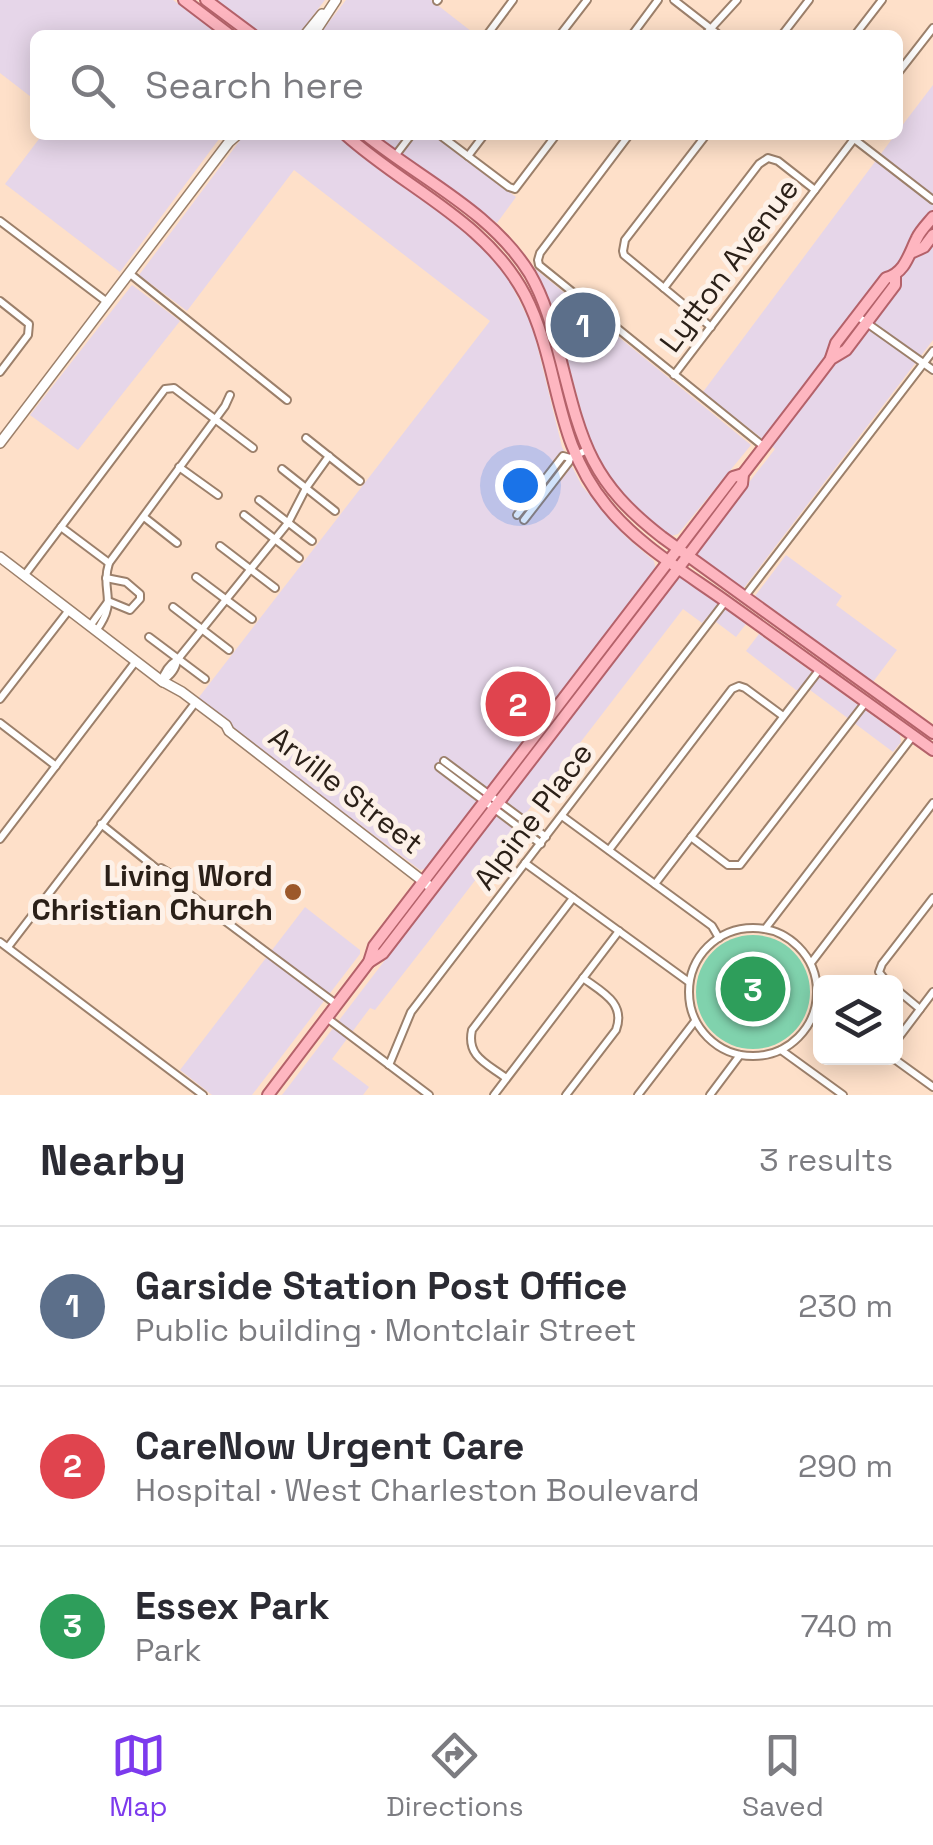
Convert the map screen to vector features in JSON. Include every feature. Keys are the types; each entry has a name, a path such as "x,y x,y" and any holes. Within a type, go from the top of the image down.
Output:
{"main road":[{"path":"184,0 223,30"},
{"path":"206,0 246,30"},
{"path":"352,140 477,233 504,262 525,296 539,330 572,457 626,528 933,750"},
{"path":"373,140 477,215 505,242 532,279 551,322 587,450 617,497 683,552 933,734"},
{"path":"358,145 390,160 395,156"},
{"path":"387,168 394,165 426,179"},
{"path":"914,252 915,240 933,217"},
{"path":"492,802 592,681 683,552 742,484 743,474 831,360 836,344 862,319 886,278 895,276 933,236"},
{"path":"525,296 534,296 551,322"},
{"path":"683,552 702,518 733,477 743,474"},
{"path":"662,536 678,537 702,518"},
{"path":"268,1095 370,962 374,946 428,885 605,645 674,564"},
{"path":"592,681 591,674 605,645"},
{"path":"796,652 826,656"},
{"path":"820,669 824,663 831,668 840,666"},
{"path":"554,730 578,690 577,682"}],"street":[{"path":"316,30 336,0"},
{"path":"491,30 513,0"},
{"path":"564,30 586,0"},
{"path":"636,30 658,0"},
{"path":"674,0 706,30"},
{"path":"708,30 736,0"},
{"path":"786,30 809,0"},
{"path":"859,30 882,0"},
{"path":"309,30 328,12"},
{"path":"903,67 933,28"},
{"path":"0,442 230,140"},
{"path":"395,156 407,140"},
{"path":"447,140 515,189 552,140"},
{"path":"468,156 480,140"},
{"path":"625,140 540,253 540,266 764,447"},
{"path":"702,140 625,240 622,251 711,326"},
{"name":"Lytton Avenue","path":"674,375 850,140"},
{"path":"858,140 933,200"},
{"path":"664,288 759,164 768,158 778,161 816,190"},
{"path":"0,220 107,302"},
{"path":"128,273 288,400"},
{"path":"0,302 29,324 30,330 0,372"},
{"path":"862,319 933,370"},
{"path":"744,596 933,351"},
{"path":"24,576 165,389 170,388 216,418 253,448"},
{"path":"93,628 108,613 109,563 230,395"},
{"path":"306,438 360,481"},
{"path":"520,518 562,456 572,457 587,450"},
{"path":"162,680 288,523 329,456"},
{"path":"179,467 218,495"},
{"path":"282,469 335,511"},
{"path":"259,500 312,541"},
{"path":"244,515 299,558"},
{"path":"144,518 177,543"},
{"path":"61,527 109,563"},
{"path":"220,546 275,588"},
{"name":"Arville Street","path":"0,557 191,703 226,725 428,885"},
{"path":"196,577 252,619"},
{"path":"106,578 126,582 140,594 130,610 108,602"},
{"name":"Alpine Place","path":"389,1064 411,1012 726,602"},
{"path":"173,607 229,650"},
{"path":"0,699 69,610"},
{"path":"149,637 205,680"},
{"path":"0,839 136,661"},
{"path":"655,884 820,669"},
{"path":"608,850 732,689 745,688 783,716"},
{"path":"692,837 728,865 736,867 744,862 866,702"},
{"path":"8,948 191,703"},
{"path":"0,723 56,766"},
{"path":"764,929 912,736"},
{"path":"441,764 543,840"},
{"path":"811,964 933,803"},
{"path":"562,816 712,926 719,938"},
{"path":"102,824 337,1005"},
{"path":"525,864 689,982"},
{"path":"506,1078 472,1049 472,1030 573,898"},
{"path":"882,975 882,964 933,898"},
{"path":"813,1014 792,1043 781,1050 761,1056 740,1055 718,1047 701,1030 690,1008 689,982 701,954 719,938 737,930 764,929 791,940 811,964 814,975"},
{"path":"494,1095 619,931"},
{"path":"0,942 202,1095"},
{"path":"566,1095 616,1030 620,1018 615,1003 583,978"},
{"path":"903,1031 933,992"},
{"path":"903,995 920,1008"},
{"path":"327,1018 430,1095"},
{"path":"638,1095 695,1020"},
{"path":"781,1050 843,1095"},
{"path":"710,1095 740,1055"},
{"path":"902,1065 933,1086"}],"shaded area":[{"path":"0,0 173,0 213,30 30,30 30,96 0,73"},
{"path":"216,0 325,0 302,30 256,30"},
{"path":"346,0 431,0 470,30 323,30"},
{"path":"933,85 933,340 743,589 694,553 775,449 703,392 891,140 903,140 903,124"},
{"path":"38,140 218,140 120,272 5,184"},
{"path":"240,140 342,140 477,239 500,262 533,328 562,447 582,486 625,536 654,561 656,570 425,869 420,870 196,701 490,321 294,170 187,311 139,275"},
{"path":"382,140 441,140 516,197 497,223"},
{"path":"534,268 751,445 678,534 671,536 633,505 606,474 589,439 555,315"},
{"path":"132,285 180,321 78,450 30,415"},
{"path":"786,555 842,596 836,605 897,650 873,682 755,596"},
{"path":"679,575 746,624 736,637 708,616 702,623 683,609 375,1010 370,1008 332,1059 369,1087 363,1095 282,1095"},
{"path":"759,634 900,735 901,742 893,752 810,690 796,690 746,651"},
{"path":"305,907 360,950 360,954 252,1095 212,1095 180,1070"}],"green space":[{"path":"753,935 775,939 794,951 806,970 810,992 806,1014 794,1033 775,1045 753,1049 731,1045 712,1033 700,1014 696,992 700,970 712,951 731,939"}],"place":[{"name":"Garside Station Post Office","path":"583,325"},
{"name":"CareNow Urgent Care","path":"518,704"},
{"name":"Living Word Christian Church","path":"293,892"},
{"name":"Essex Park","path":"753,989"}]}
